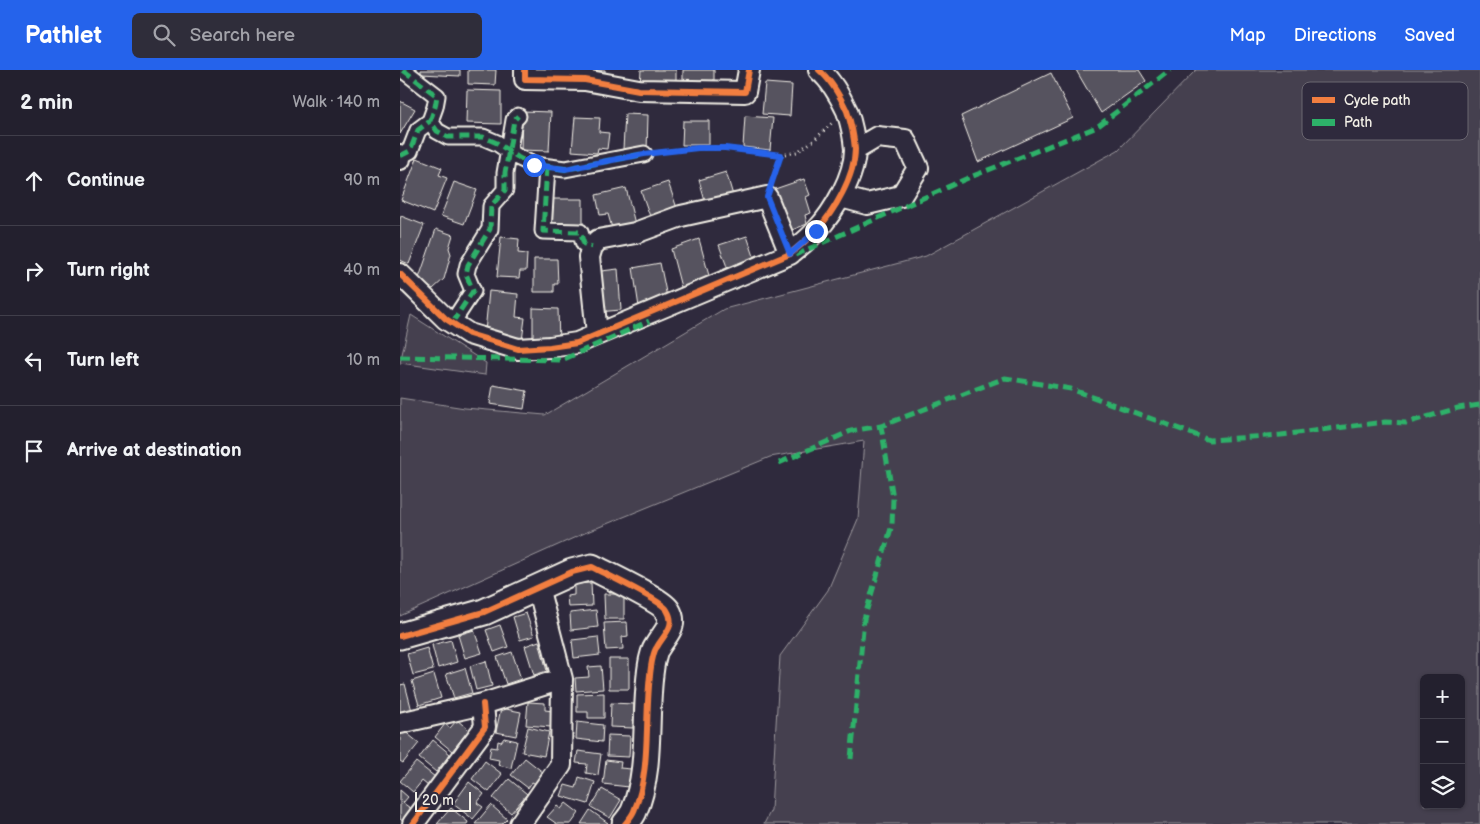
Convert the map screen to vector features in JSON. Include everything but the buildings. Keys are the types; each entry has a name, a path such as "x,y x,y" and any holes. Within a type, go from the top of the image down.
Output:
{"street":[{"path":"400,157 410,151 418,130 430,121 437,96 403,70"},
{"path":"525,70 525,79 585,80 639,90 745,92 749,70"},
{"path":"400,274 446,319 468,334 518,349 550,347 577,342 790,254 816,231 841,197 850,174 855,150 850,120 846,109 840,96 825,74 820,70"},
{"path":"452,323 473,291 466,274 468,265 490,229 491,206 505,190 505,173 514,120 518,116"},
{"path":"430,121 437,131 448,137 483,137 534,165 565,169 644,154"},
{"path":"841,197 867,204 901,196 918,168 905,140 877,137 855,150"},
{"path":"547,167 543,230 580,232 584,244 592,247"},
{"path":"597,334 589,257 592,247 598,240 635,233 681,216 767,197 790,254"},
{"path":"400,636 484,612 572,572 592,567 666,608 671,618 668,632 656,648 652,662 644,776 634,812 625,824"},
{"path":"520,824 561,765 562,679 538,587"},
{"path":"400,723 482,704 562,679"},
{"path":"413,824 485,727 482,704"}],"path":[{"path":"644,154 698,148 725,148 781,155 798,152 813,141 846,109"},
{"path":"767,197 781,155"}],"shaded area":[{"path":"1196,70 1480,70 1480,824 764,824 771,810 780,656 828,590 858,519 864,441 770,457 587,532 400,616 400,398 465,408 545,415 724,309 926,256 1118,150"},
{"path":"411,315 486,363 485,375 400,363"}],"marked path":[{"path":"403,70 437,96 430,121 437,131 448,137 483,137 534,165 565,169 644,154"},
{"path":"795,255 968,178 1097,127 1170,70"},
{"path":"452,323 473,291 466,274 468,265 490,229 491,206 505,190 505,173 514,120 518,116"},
{"path":"400,156 410,151 418,130 430,121"},
{"path":"547,167 543,231 580,232 584,244 592,247"},
{"path":"400,357 562,360 649,321"},
{"path":"779,463 851,431 881,426 1005,378 1071,389 1209,440 1281,435 1385,422 1406,423 1458,408 1480,405"},
{"path":"851,759 864,619 892,525 893,498 881,426"}],"cycle path":[{"path":"525,70 525,79 585,80 639,90 745,92 749,70"},
{"path":"400,274 446,319 469,334 518,349 577,343 790,254 813,234 830,214 847,182 854,159 854,140 847,111 835,89 819,70"},
{"path":"400,636 484,612 572,572 592,567 663,606 667,610 671,621 666,634 655,650 649,679 644,776 634,811 625,824"},
{"path":"413,824 485,727 483,704"}],"route":[{"path":"534,165 565,169 644,154 698,148 725,148 781,155 767,197 790,254 816,231"}]}
